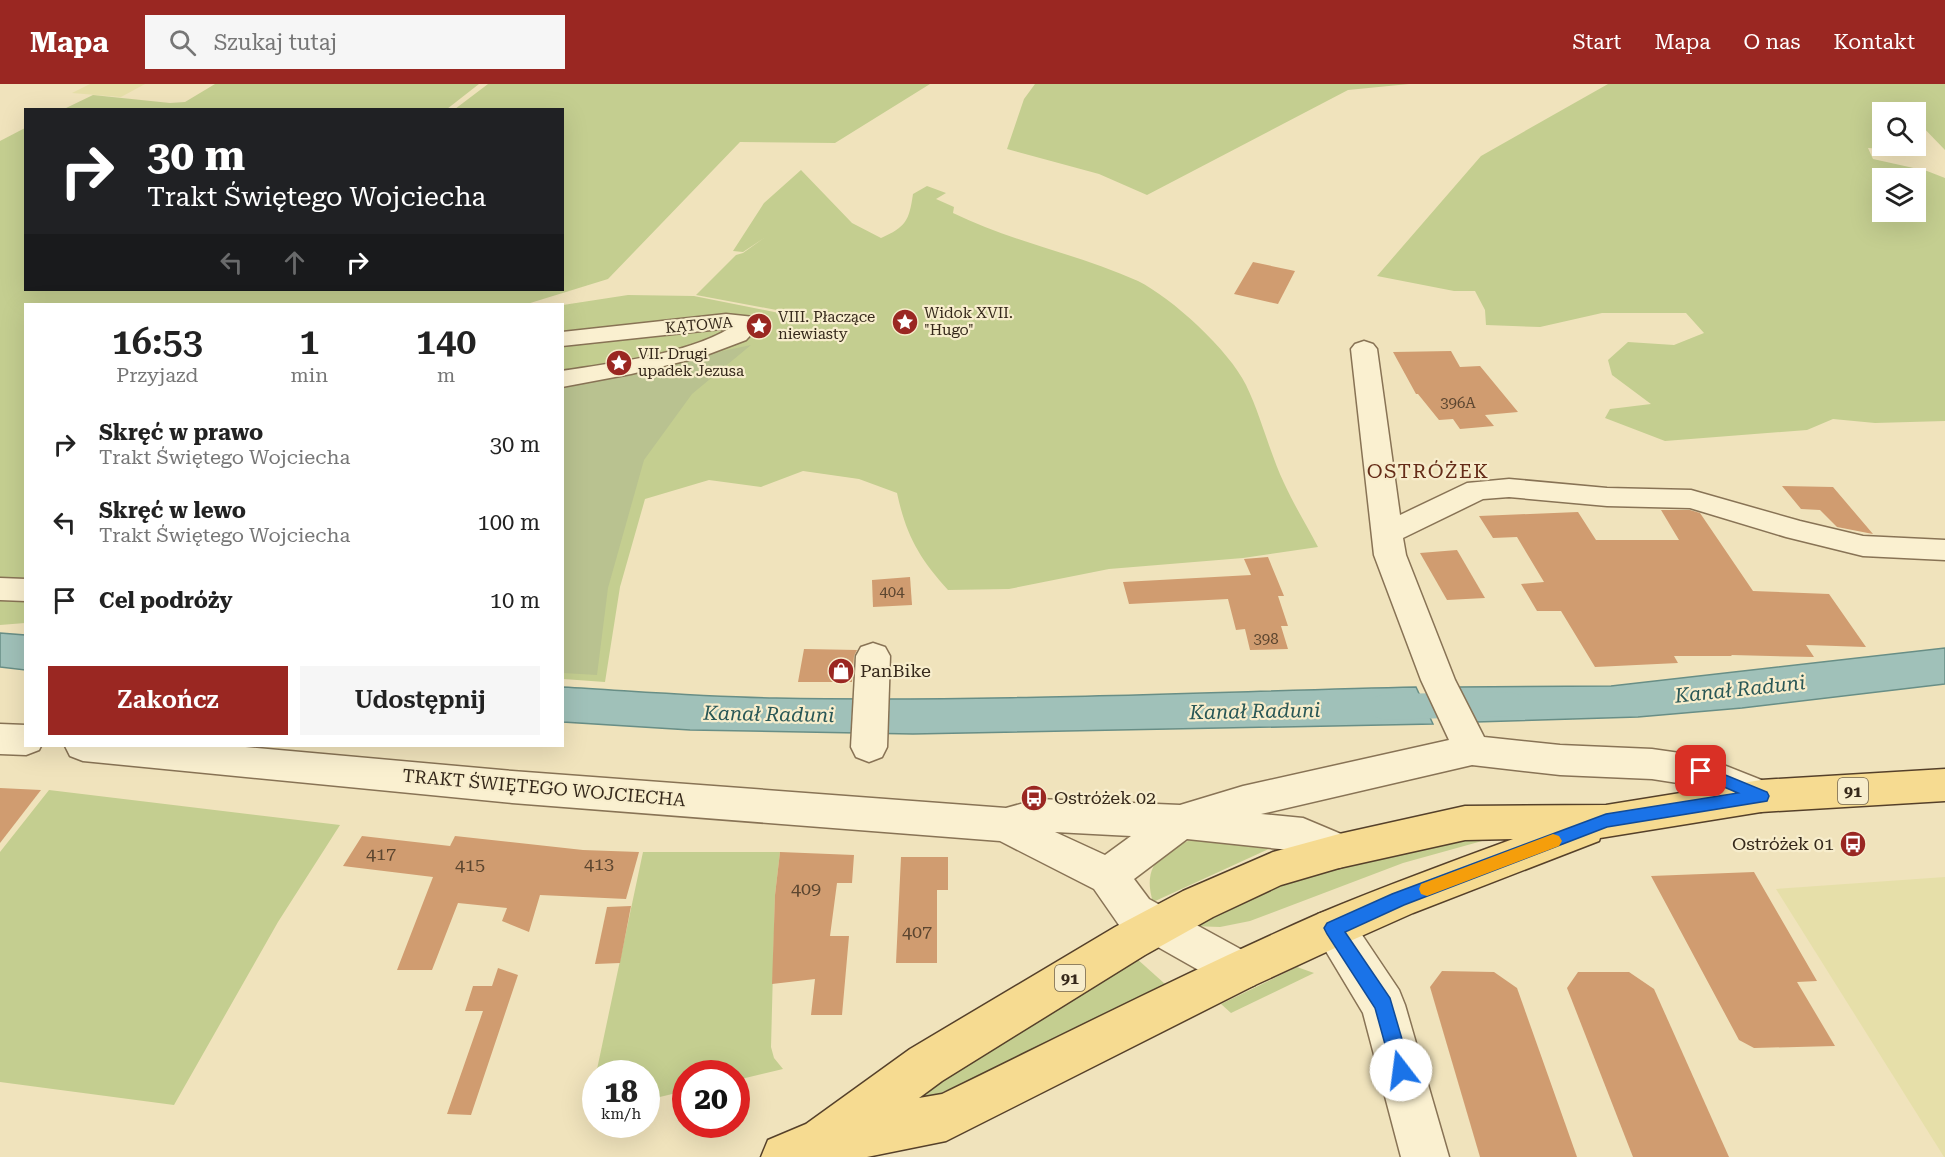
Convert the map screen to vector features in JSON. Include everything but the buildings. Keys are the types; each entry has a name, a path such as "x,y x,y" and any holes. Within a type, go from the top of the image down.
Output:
{"main road":[{"name":"TRAKT ŚWIĘTEGO WOJCIECHA","path":"804,1149 926,1065 1158,926 1197,904 1273,870 1339,851 1465,823 1606,820 1761,796 1945,785"},
{"name":"TRAKT ŚWIĘTEGO WOJCIECHA","path":"804,1149 946,1117 1240,970 1333,928 1398,900 1606,820"}],"street":[{"name":"KĄTOWA","path":"564,339 737,320 745,322 747,326 738,336 693,352 564,379"},
{"path":"1364,349 1390,555 1438,680 1467,740"},
{"path":"1388,533 1478,490 1509,488 1607,497 1691,499 1797,530 1853,543 1945,550"},
{"path":"870,727 873,656"},
{"path":"0,739 24,740"},
{"name":"TRAKT ŚWIĘTEGO WOJCIECHA","path":"1108,876 1180,822 1243,802 1467,740 1560,760 1652,764 1701,771 1761,796"},
{"name":"TRAKT ŚWIĘTEGO WOJCIECHA","path":"93,747 512,787 1006,825 1038,815 1180,822 1303,835 1339,851"},
{"name":"TRAKT ŚWIĘTEGO WOJCIECHA","path":"1006,825 1108,876 1134,912 1240,970"},
{"path":"1333,928 1383,1005 1425,1157"}],"shaded area":[{"path":"90,84 145,84 121,97 72,93"},
{"path":"1945,877 1945,1157 1944,1157 1776,889"}],"green space":[{"path":"215,84 479,84 448,108 66,108 93,95 170,103 185,102"},
{"path":"488,84 930,84 835,143 740,142 608,279 530,303 24,303 24,623 0,625 0,141 24,129 24,291 564,291 564,108 456,108"},
{"path":"1035,84 1409,84 1348,90 1147,195 1099,174 1007,149 1024,99"},
{"path":"1608,84 1945,84 1945,150 1926,130 1926,102 1872,102 1872,148 1868,148 1873,159 1914,168 1872,168 1872,222 1926,222 1926,171 1945,178 1945,421 1875,423 1833,419 1807,430 1665,441 1605,418 1610,409 1651,404 1612,375 1608,360 1628,342 1674,345 1704,333 1686,313 1602,313 1540,327 1486,325 1485,310 1475,291 1454,291 1377,276 1481,156"},
{"path":"801,170 852,223 881,238 905,222 913,194 927,186 946,193 936,199 954,207 953,213 998,232 1092,263 1152,289 1198,326 1238,371 1251,397 1284,483 1318,547 1243,558 1109,569 1009,589 948,590 921,556 909,534 897,493 859,479 803,471 761,487 709,480 645,499 620,587 605,682 564,679 564,305 628,295 694,296 794,316 787,312 696,295 736,255 743,253 764,238 743,252 733,251 764,203"},
{"path":"751,345 692,394 644,460 608,588 597,675 564,673 564,385"},
{"path":"49,790 340,825 278,922 174,1105 0,1082 0,852"},
{"path":"1518,831 1403,863 1250,921 1220,927 1193,926 1266,891 1365,857"},
{"path":"1195,838 1273,847 1153,902 1150,878 1153,868 1164,854"},
{"path":"643,852 780,852 775,895 771,1047 774,1058 783,1069 750,1077 750,1060 672,1060 672,1094 660,1097 660,1060 599,1060"},
{"path":"1136,958 1165,984 1013,1060 879,1121 877,1114"},
{"path":"1297,967 1314,973 1231,1013 1221,1004"}],"water":[{"path":"0,633 24,635 24,670 0,667"},
{"path":"1945,648 1945,684 1742,708 1638,717 1476,722 1459,687 1611,686"},
{"path":"564,687 722,696 856,699 1016,698 1416,687 1433,724 913,734 690,730 564,722"}],"waterway":[{"name":"Kanał Raduni","path":"1384,707 1510,704"}],"slow traffic":[{"path":"1427,889 1553,841"}],"place":[{"name":"Widok XVII. \"Hugo\"","path":"905,322"},
{"name":"VIII. Płaczące niewiasty","path":"759,326"},
{"name":"VII. Drugi upadek Jezusa","path":"619,363"},
{"name":"PanBike","path":"841,671"},
{"name":"Ostróżek 02","path":"1034,798"},
{"name":"Ostróżek 01","path":"1853,844"}],"district":[{"name":"OSTRÓŻEK","path":"1428,471"}],"route":[{"path":"1401,1070 1383,1005 1333,928 1398,900 1606,820 1761,796 1701,771"}]}
